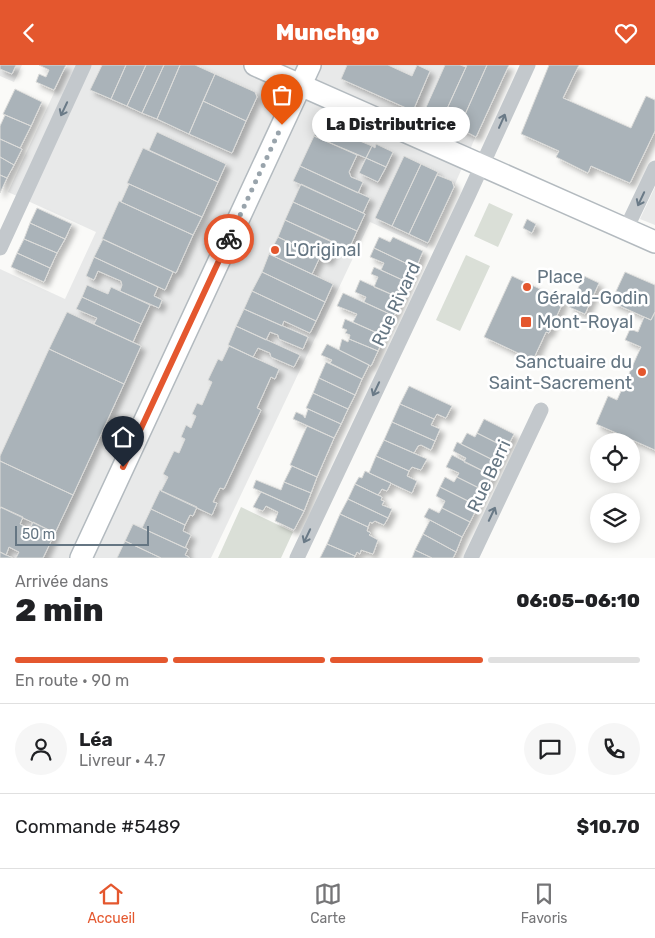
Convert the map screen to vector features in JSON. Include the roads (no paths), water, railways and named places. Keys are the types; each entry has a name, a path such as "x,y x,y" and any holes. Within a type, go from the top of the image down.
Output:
{"main road":[{"path":"256,65 655,242"},
{"path":"81,558 310,65"}],"street":[{"path":"0,248 84,65"},
{"name":"Rue Rivard","path":"297,558 528,65"},
{"path":"626,229 655,169"},
{"name":"Rue Berri","path":"471,558 541,410"}],"place":[{"name":"La Distributrice","path":"282,125"},
{"name":"L'Original","path":"275,250"},
{"name":"Place Gérald-Godin","path":"527,287"},
{"name":"Mont-Royal","path":"526,322"},
{"name":"Sanctuaire du Saint-Sacrement","path":"642,372"}]}
